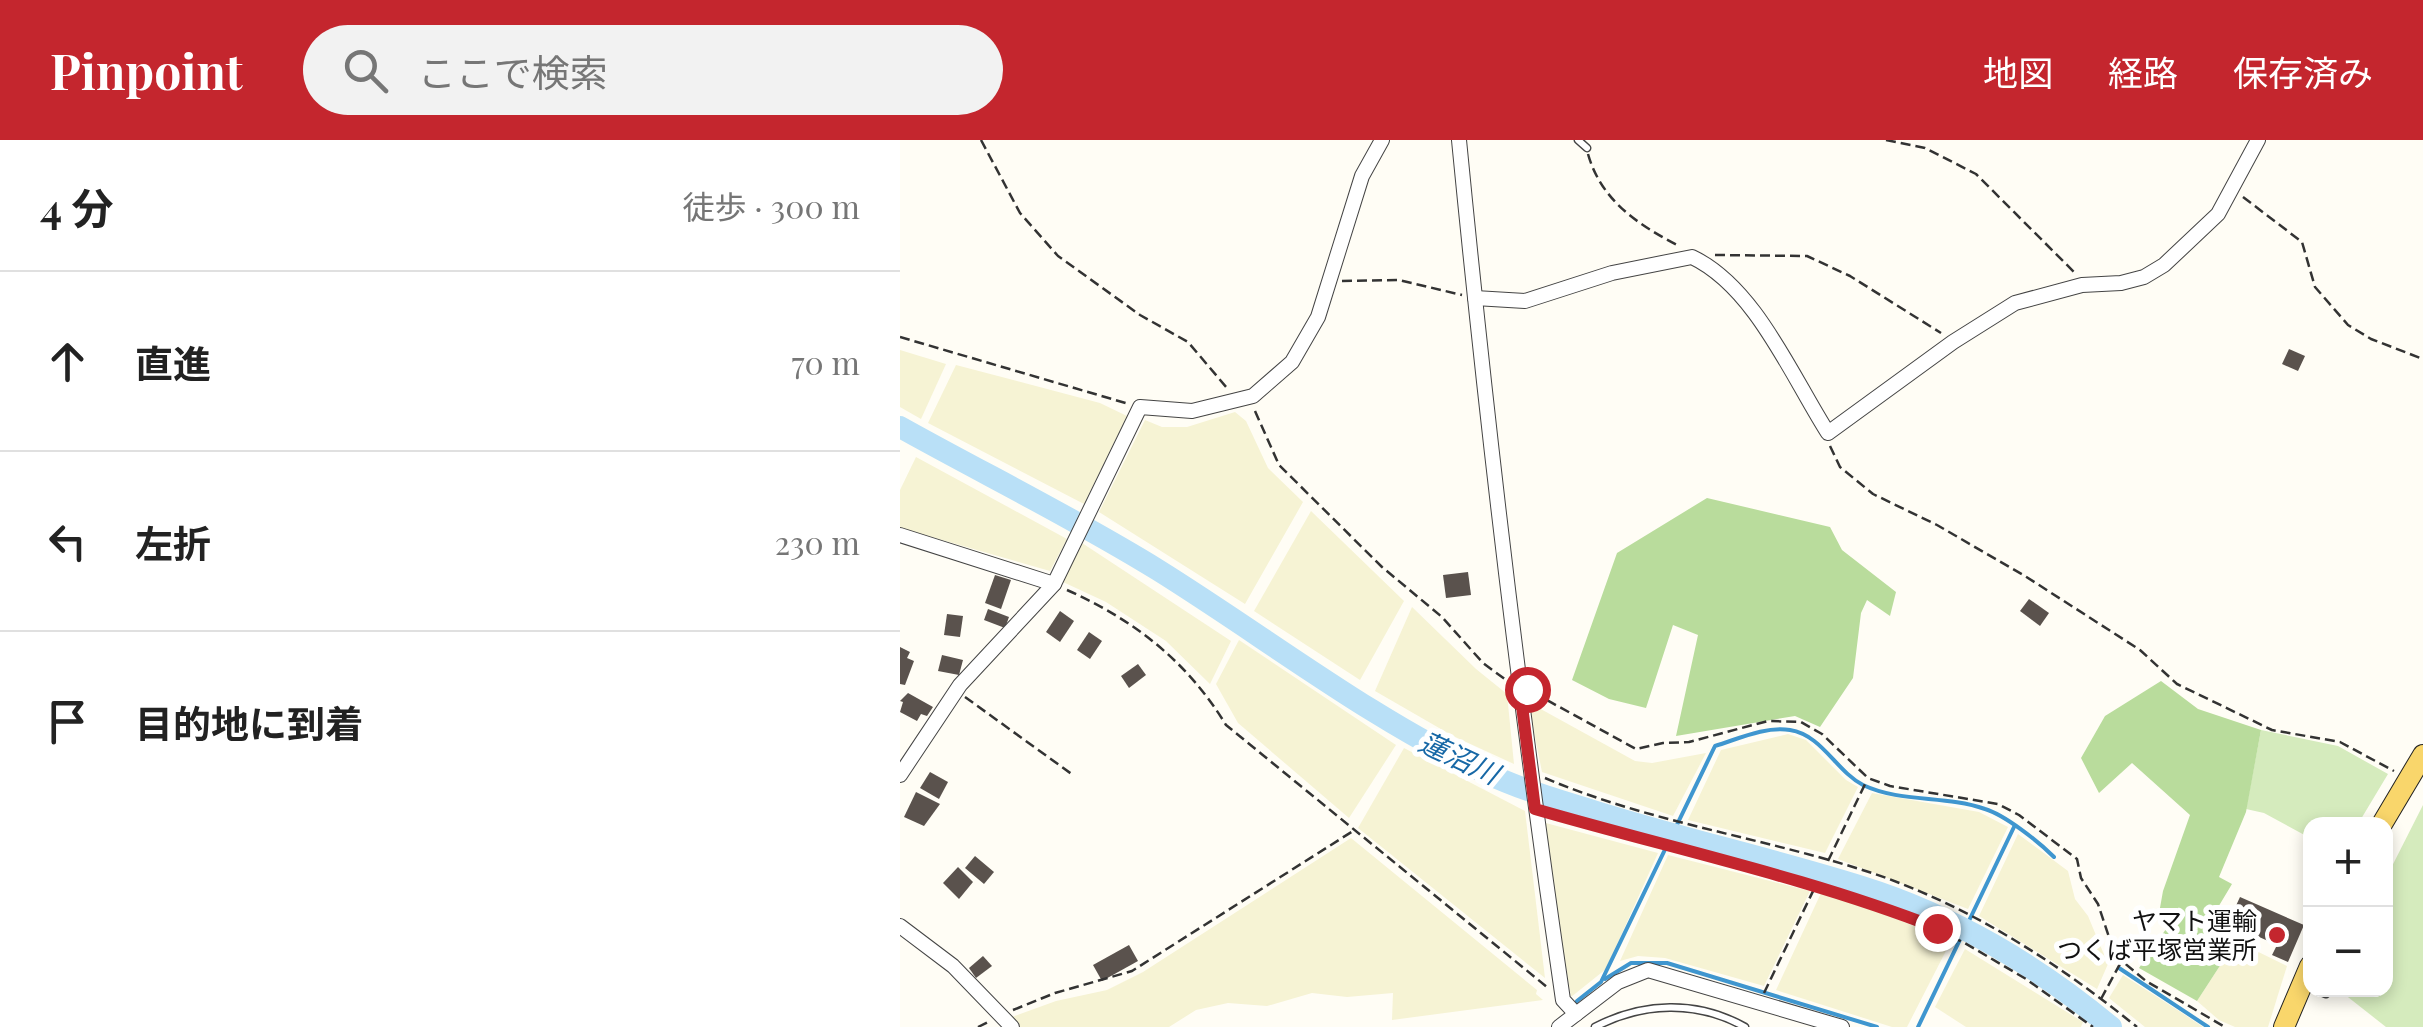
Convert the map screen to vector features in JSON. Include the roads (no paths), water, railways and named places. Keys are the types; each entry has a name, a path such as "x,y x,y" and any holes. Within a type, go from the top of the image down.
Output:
{"main road":[{"path":"2386,817 2423,755"},
{"path":"2284,1027 2303,993"}],"street":[{"path":"900,774 956,690 1054,584 1140,408 1192,411 1246,398 1292,362 1310,334 1362,176 1382,140"},
{"path":"1459,140 1531,778 1564,1000 1576,1014"},
{"path":"1475,298 1525,301 1612,273 1692,258 1722,274 1744,297 1828,433 1952,342 2015,303 2082,285 2121,283 2164,265 2218,214 2258,140"},
{"path":"900,535 1054,584"},
{"path":"900,926 953,966 1012,1027"},
{"path":"1560,1027 1618,982 1634,973 1655,970 1842,1027"}],"lane":[{"path":"1578,140 1587,148"},
{"path":"1595,1027 1658,1006 1706,1012 1745,1027"}],"waterway":[{"name":"蓮沼川","path":"900,427 1126,551 1360,703 1486,773 1579,807 1829,877 1929,912 2024,963 2111,1027"},
{"path":"1577,1001 1601,982 1715,746 1752,734 1781,729 1801,733 1863,785 1993,812 2054,857"},
{"name":"蓮沼川","path":"1918,1027 2014,827"},
{"path":"1605,979 1631,963 1667,963 1877,1027"},
{"path":"2119,968 2208,1027"}],"place":[{"name":"ヤマト運輸 つくば平塚営業所","path":"2277,935"}]}
